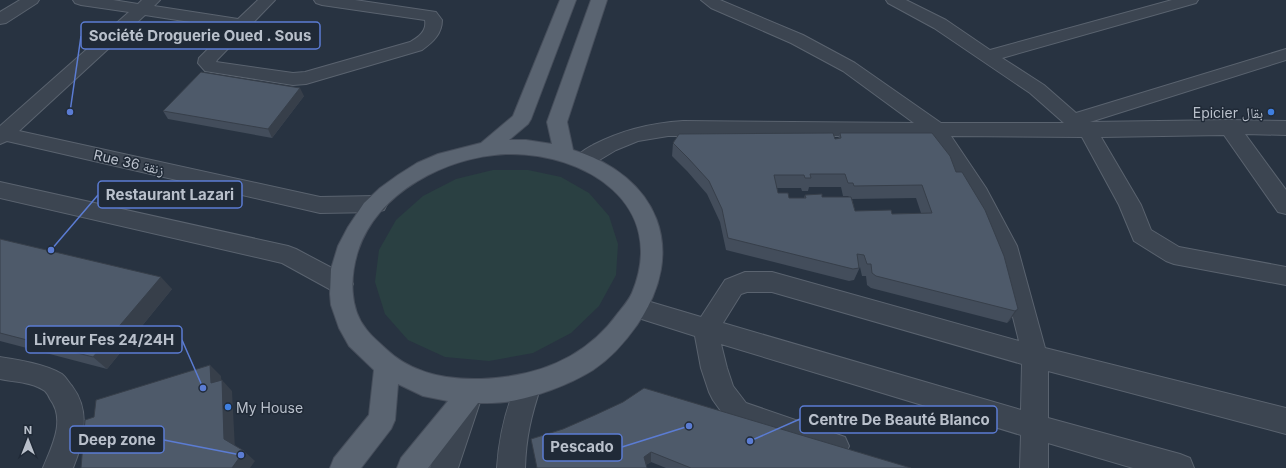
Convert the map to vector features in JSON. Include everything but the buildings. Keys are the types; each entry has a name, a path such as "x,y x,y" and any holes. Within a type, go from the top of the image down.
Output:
{"main road":[{"path":"488,148 521,119 568,0"},
{"path":"574,156 557,122 599,0"},
{"path":"526,147 574,156 606,172 624,187 638,206 648,226 652,250 652,264 646,286 627,323 615,337 587,361 555,377 528,386 508,390 471,392 451,391 433,387 408,380 374,358 355,334 344,310 341,284 343,264 349,244 365,217 376,204 401,183 430,166 461,154 488,148 526,147"},
{"path":"344,468 382,420 387,367"},
{"path":"411,468 471,392"}],"street":[{"path":"0,19 31,0"},
{"path":"80,0 147,5 242,25"},
{"path":"267,0 208,58 207,63 211,67 293,79 306,78 416,46 426,40 433,32 434,20 430,16 322,0"},
{"path":"709,0 716,5 797,39 849,67 938,130 979,194 1006,246 1035,357 1034,468"},
{"path":"898,0 940,24 1037,89 1081,126 1130,205 1142,235 1174,255 1286,276"},
{"path":"988,56 1190,0"},
{"path":"1,135 147,5"},
{"path":"1081,126 1286,54"},
{"path":"574,156 635,134 656,130 682,128 938,130 1081,126 1286,128"},
{"path":"1229,127 1286,206"},
{"name":"Rue 36 زنقة","path":"1,135 320,205 376,204"},
{"path":"0,190 288,255 341,284"},
{"path":"857,454 737,412 722,392 714,368 706,330 733,287 745,282 780,284 1035,357 1286,421"},
{"path":"636,308 1035,427 1180,468"},
{"path":"0,368 29,373 54,383 69,402 71,430 61,463 57,468"},
{"path":"511,468 512,442 528,386"},
{"path":"444,468 471,392"}],"green space":[{"path":"493,170 528,170 561,177 589,193 609,216 618,244 616,275 599,306 571,333 533,353 489,361 445,357 408,340 385,314 375,282 379,250 396,220 423,196 456,179"}],"place":[{"name":"Société Droguerie Oued . Sous","path":"70,112"},
{"name":"Epicier بقال","path":"1271,112"},
{"name":"Restaurant Lazari","path":"51,250"},
{"name":"Livreur Fes 24/24H","path":"203,388"},
{"name":"My House","path":"228,407"},
{"name":"Pescado","path":"689,426"},
{"name":"Centre De Beauté Blanco","path":"750,441"},
{"name":"Deep zone","path":"241,455"}]}
